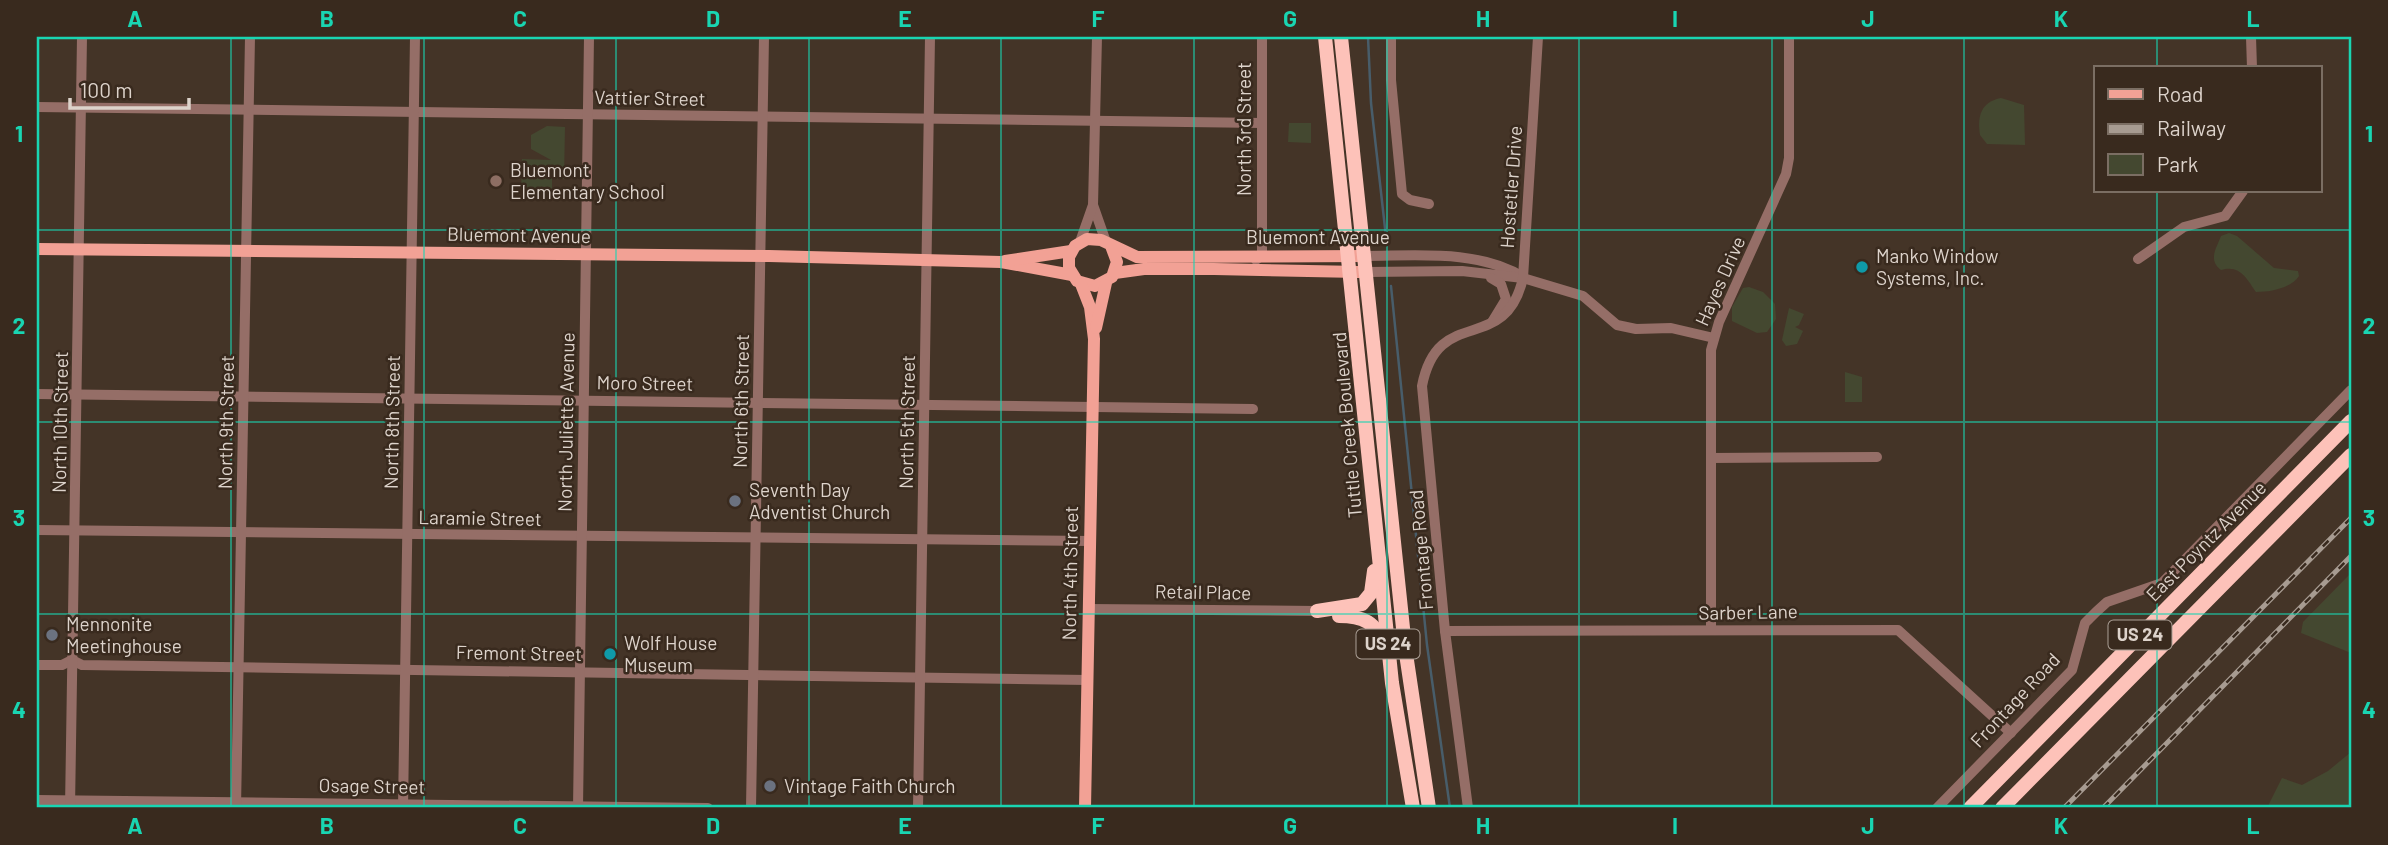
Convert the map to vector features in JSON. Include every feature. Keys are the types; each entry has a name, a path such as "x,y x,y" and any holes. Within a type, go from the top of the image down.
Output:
{"highway":[{"name":"Tuttle Creek Boulevard","path":"1325,37 1392,684 1413,808"},
{"name":"Tuttle Creek Boulevard","path":"1341,37 1403,635 1429,808"},
{"name":"East Poyntz Avenue","path":"1970,808 2351,421"},
{"name":"US 24","path":"2002,808 2351,455"},
{"path":"1317,611 1362,604 1371,593 1374,582 1370,478"},
{"path":"1317,611 1363,618 1374,626 1382,642 1392,684"}],"main road":[{"path":"1095,238 1108,244 1117,262 1110,278 1095,286 1077,280 1069,262 1075,247 1095,238"},
{"name":"Bluemont Avenue","path":"1108,244 1137,257 1365,256"},
{"name":"Bluemont Avenue","path":"1001,262 1075,247"},
{"name":"Bluemont Avenue","path":"37,249 761,256 1001,262 1077,280"},
{"name":"Bluemont Avenue","path":"1110,278 1144,269 1367,272"},
{"name":"North 4th Street","path":"1094,339 1110,278"},
{"name":"North 4th Street","path":"1077,280 1090,307 1094,339 1085,808"}],"street":[{"name":"North 10th Street","path":"70,804 82,37"},
{"name":"North 9th Street","path":"236,805 250,37"},
{"name":"North 8th Street","path":"403,806 415,37"},
{"name":"North Juliette Avenue","path":"578,807 589,37"},
{"name":"North 6th Street","path":"751,808 764,37"},
{"name":"North 5th Street","path":"918,808 930,37"},
{"path":"1075,247 1093,205 1097,37"},
{"name":"North 3rd Street","path":"1262,37 1262,255"},
{"path":"1391,37 1391,80 1402,194 1410,200 1429,204"},
{"name":"Hostetler Drive","path":"1489,325 1510,311 1519,297 1523,278 1538,37"},
{"name":"Hayes Drive","path":"1711,629 1710,360 1714,338 1786,174 1789,158 1789,37"},
{"path":"2251,37 2252,66"},
{"name":"Vattier Street","path":"37,107 1262,123"},
{"path":"2138,259 2184,227 2225,216 2242,192"},
{"path":"1093,205 1108,244"},
{"path":"1214,269 1259,259 1262,255"},
{"name":"Bluemont Avenue","path":"1365,256 1486,261 1506,267 1523,278"},
{"name":"Bluemont Avenue","path":"1367,272 1478,272 1523,278 1583,296 1617,325 1636,329 1671,328 1714,338"},
{"path":"1478,272 1501,284 1506,291 1502,307 1489,325"},
{"name":"Frontage Road","path":"1468,808 1445,631 1422,386 1426,368 1443,343 1489,325"},
{"name":"Frontage Road","path":"1937,808 2072,670 2085,623 2107,603 2162,583 2351,390"},
{"name":"Moro Street","path":"37,394 1253,409"},
{"path":"1711,457 1877,457"},
{"name":"Laramie Street","path":"37,530 1091,541"},
{"name":"Retail Place","path":"1088,609 1317,611"},
{"name":"Sarber Lane","path":"1445,631 1898,630 2011,733"},
{"name":"Fremont Street","path":"37,665 62,665 72,660 82,665 920,675 1088,680"},
{"name":"Osage Street","path":"37,800 70,804 708,808"}],"green space":[{"path":"2001,98 2024,105 2025,145 1987,144 1980,135 1982,111 1989,103"},
{"path":"1289,123 1311,123 1311,143 1288,142"},
{"path":"547,126 565,127 564,179 552,179 552,192 521,192 522,159 551,160 531,149 531,135"},
{"path":"2229,233 2237,236 2274,268 2298,271 2299,276 2291,284 2256,292 2238,271 2221,270 2215,262 2214,254 2221,236"},
{"path":"1749,287 1763,292 1775,304 1776,319 1767,332 1757,333 1732,321 1732,307 1743,288"},
{"path":"1789,308 1804,314 1799,325 1795,327 1803,331 1797,344 1786,346 1782,340"},
{"path":"1845,372 1862,377 1862,402 1845,402"},
{"path":"2351,573 2351,653 2301,633 2303,622"},
{"path":"2351,752 2351,808 2267,808 2282,778 2302,785 2328,771"}],"waterway":[{"path":"1368,37 1371,103 1386,237"},
{"path":"1391,286 1427,645 1450,808"}],"railway":[{"path":"2064,808 2351,518"},
{"path":"2103,808 2351,556"}],"place":[{"name":"Bluemont Elementary School","path":"496,181"},
{"name":"Manko Window Systems, Inc.","path":"1862,267"},
{"name":"Seventh Day Adventist Church","path":"735,501"},
{"name":"Mennonite Meetinghouse","path":"52,635"},
{"name":"Wolf House Museum","path":"610,654"},
{"name":"Vintage Faith Church","path":"770,786"}]}
